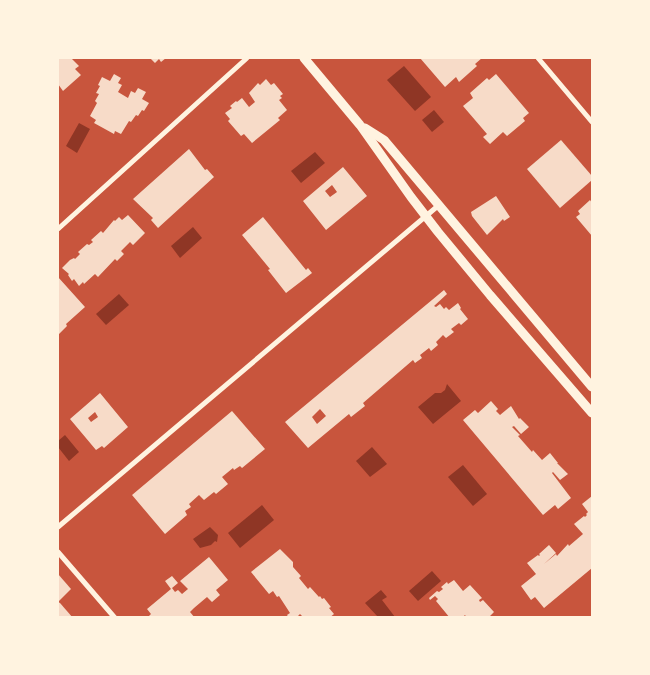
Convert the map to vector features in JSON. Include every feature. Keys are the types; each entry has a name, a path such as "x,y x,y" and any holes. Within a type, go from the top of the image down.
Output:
{"street":[{"path":"58,228 247,58"},
{"path":"304,58 360,125 426,216 490,295 592,414"},
{"path":"538,58 592,122"},
{"path":"360,125 384,140 592,387"},
{"path":"58,528 439,205"},
{"path":"58,552 115,618"}],"shaded area":[{"path":"404,66 431,97 415,111 387,80"},
{"path":"434,110 444,122 432,132 422,120"},
{"path":"79,123 90,129 77,153 66,146"},
{"path":"315,152 325,163 301,183 291,171"},
{"path":"193,227 202,238 180,258 171,246"},
{"path":"119,294 129,305 106,325 96,314"},
{"path":"447,384 461,401 433,424 418,407 435,393 441,393 445,390"},
{"path":"65,435 79,452 69,461 58,447 58,441"},
{"path":"372,447 387,464 370,477 356,461"},
{"path":"463,465 487,494 473,506 448,477"},
{"path":"262,505 274,520 240,548 228,533"},
{"path":"210,527 218,535 217,542 215,541 211,545 200,548 193,539"},
{"path":"432,571 441,581 418,601 409,591"},
{"path":"381,590 387,597 382,600 395,617 378,617 365,603"}],"building":[{"path":"58,58 71,58 79,66 75,69 81,75 63,91 58,84"},
{"path":"150,58 166,58 161,62 159,59 155,63"},
{"path":"420,58 482,58 475,64 477,66 459,82 456,77 445,87"},
{"path":"114,74 121,78 118,83 122,85 118,92 128,98 131,91 135,93 138,88 146,92 142,99 149,103 144,111 142,110 138,116 136,115 131,122 129,121 121,134 115,131 114,134 94,123 96,120 90,116 97,103 95,101 99,94 96,93 102,77 110,81"},
{"path":"496,74 529,113 523,118 525,121 507,136 503,132 490,144 483,137 487,134 463,106 473,98 470,93 487,78 489,80"},
{"path":"266,79 271,85 274,83 283,94 279,100 287,110 278,118 280,120 252,143 244,134 241,136 228,121 230,119 225,113 232,108 230,106 242,98 249,107 255,102 249,93 258,83 260,85"},
{"path":"561,140 592,176 592,180 560,208 527,169"},
{"path":"189,149 205,170 207,169 214,177 158,228 151,220 153,218 133,199"},
{"path":"343,167 367,196 326,230 303,201","holes":["332,185 337,192 330,197 325,191"]},
{"path":"496,196 510,217 504,221 503,219 487,235 471,212"},
{"path":"590,200 592,203 592,236 576,217 580,214 578,211"},
{"path":"128,215 145,233 133,245 130,242 121,251 124,254 117,261 115,259 98,277 95,274 79,286 74,279 72,281 69,274 62,268 70,260 75,259 80,254 78,252 87,244 89,245 93,242 91,240 101,231 103,233 114,220 119,217 122,220"},
{"path":"263,217 306,270 308,268 312,273 286,293 268,270 270,269 242,235"},
{"path":"58,277 85,307 66,324 67,326 58,335"},
{"path":"444,290 447,294 434,306 436,307 440,304 444,309 446,307 449,310 458,303 468,319 461,325 459,323 451,329 454,332 446,338 443,335 436,342 438,345 431,351 429,348 420,355 422,358 415,363 413,360 363,403 365,406 351,417 349,414 308,448 285,422","holes":["320,409 326,416 317,424 312,417"]},
{"path":"100,393 128,427 104,448 102,446 96,450 70,419","holes":["95,412 98,417 91,422 88,418"]},
{"path":"491,401 498,409 496,411 500,415 511,406 519,419 529,427 521,434 514,426 512,427 520,435 518,436 542,460 550,453 568,474 560,480 552,473 571,498 558,509 555,505 543,515 463,420 475,410 478,413"},
{"path":"232,411 265,449 242,468 240,466 234,470 233,468 222,477 228,484 216,494 214,492 204,500 199,495 189,504 191,507 185,511 187,515 165,534 132,495"},
{"path":"592,496 592,568 544,608 535,597 531,600 521,586 536,574 527,563 539,556 549,545 556,553 544,564 556,554 557,556 568,544 569,546 583,534 574,524 587,515 588,512 582,504"},
{"path":"280,549 293,562 293,567 301,576 299,578 308,589 310,587 319,597 324,598 331,607 329,608 334,614 329,618 304,618 300,614 296,618 289,618 287,615 290,613 279,596 277,597 273,591 269,594 251,572"},
{"path":"209,557 228,580 216,590 220,595 212,602 207,597 194,608 190,612 195,618 147,618 151,614 147,609 171,589 165,581 172,576 178,583 172,588 175,592 178,590 182,594 188,589 180,581"},
{"path":"58,574 71,589 58,602"},
{"path":"454,580 463,591 470,585 482,598 479,600 480,602 483,600 494,612 488,618 467,618 465,615 462,618 450,618 436,601 438,599 435,596 430,600 429,598 437,591 439,592 443,589 441,587 447,582 448,584"},
{"path":"58,602 60,603 73,618 58,618"}]}
